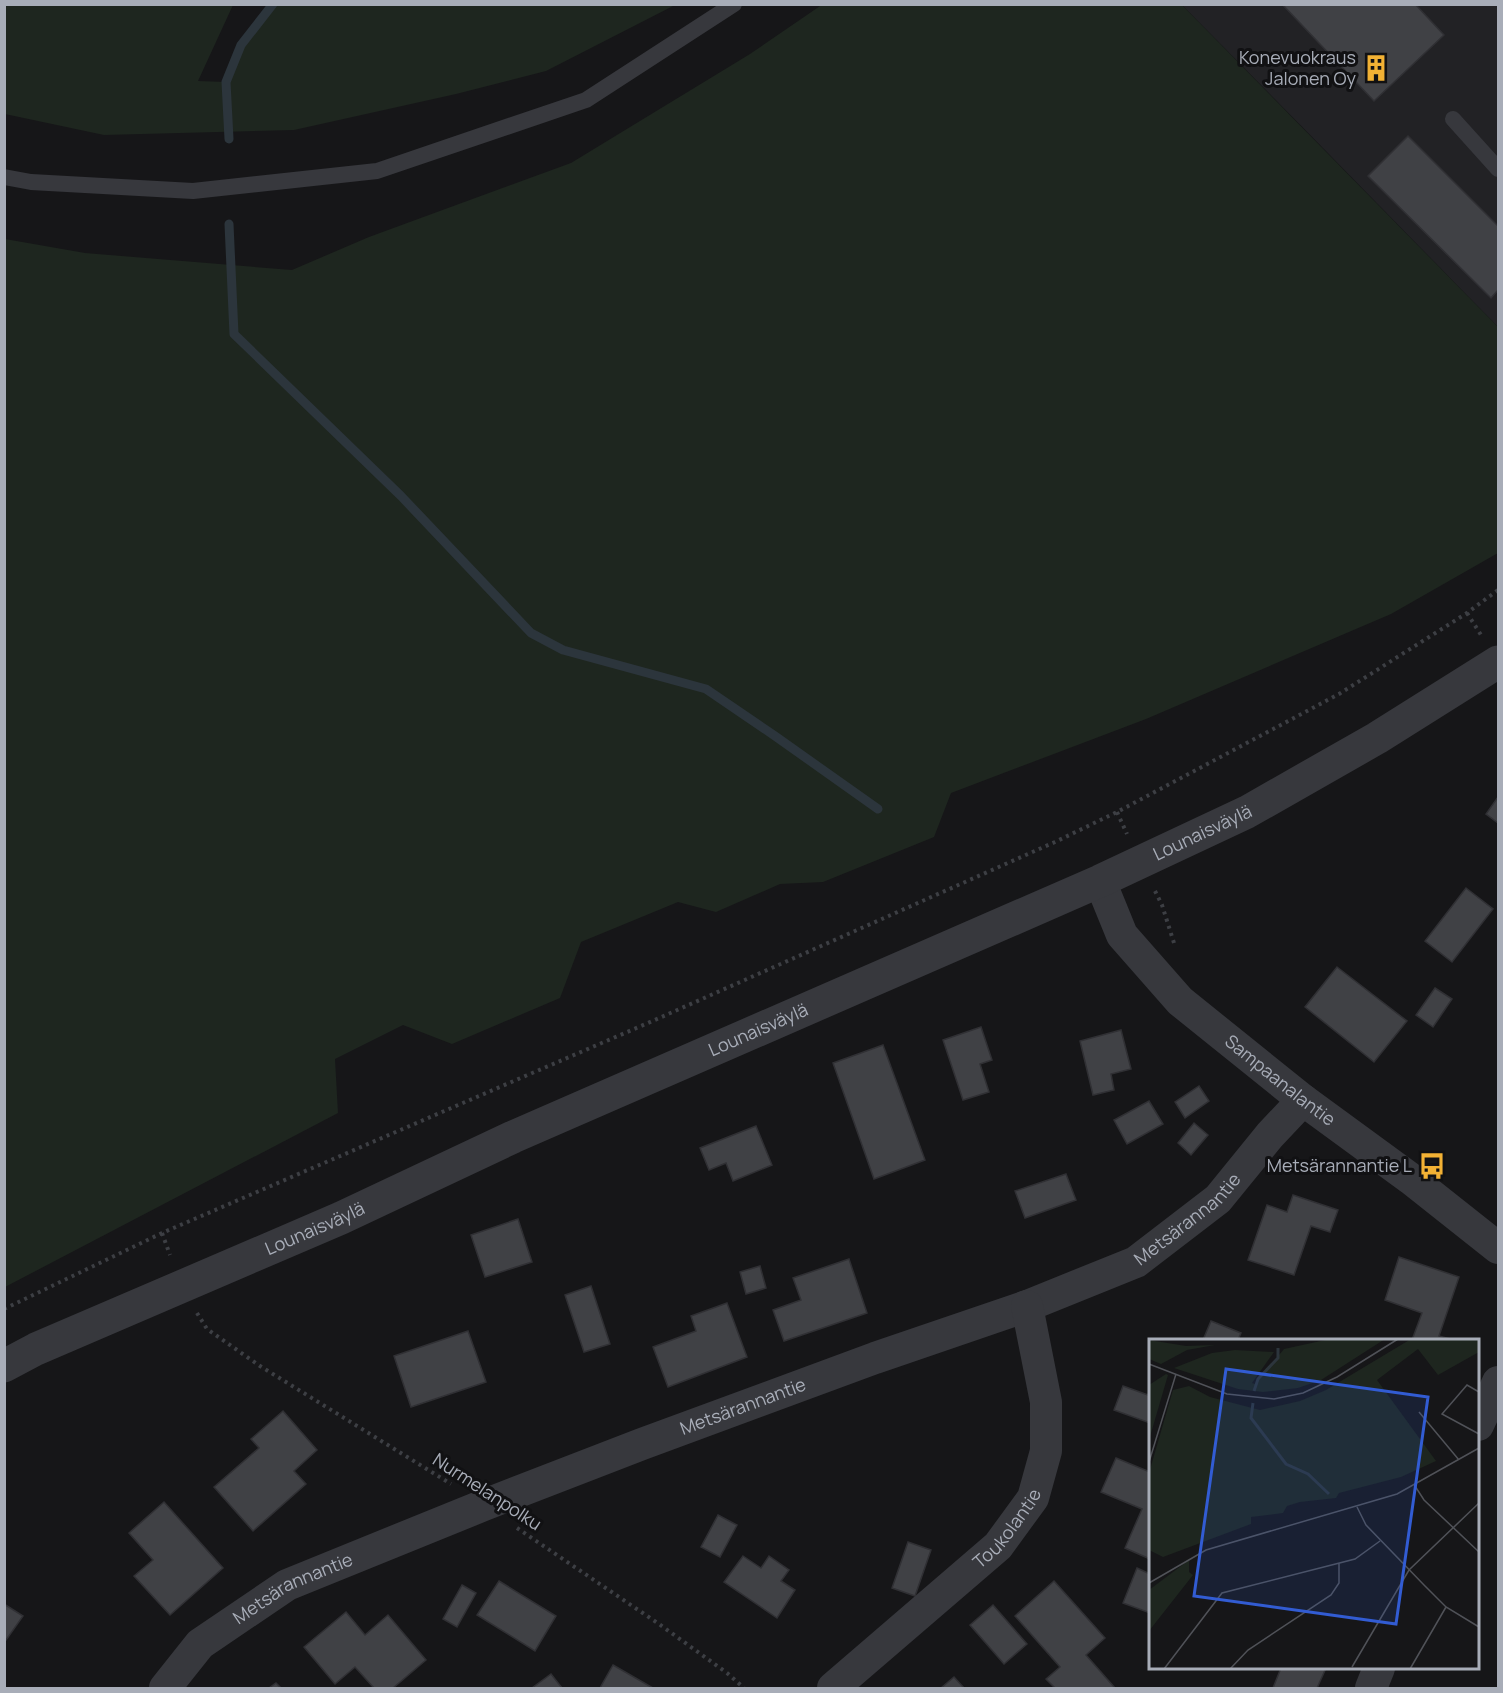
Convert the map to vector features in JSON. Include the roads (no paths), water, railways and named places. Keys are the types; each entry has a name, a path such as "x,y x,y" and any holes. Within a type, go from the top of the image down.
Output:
{"street":[{"name":"Lounaisväylä","path":"4,1366 36,1348 340,1218 513,1137 1100,880 1247,812 1377,738 1498,662"},
{"name":"Sampaanalantie","path":"1100,880 1122,935 1180,1001 1303,1100 1411,1179 1498,1248"},
{"name":"Metsärannantie","path":"165,1689 200,1644 287,1585 642,1444 853,1366 1027,1306 1136,1262 1218,1199 1270,1135 1303,1100"},
{"name":"Toukolantie","path":"833,1689 998,1545 1033,1498 1046,1450 1046,1402 1027,1306"},
{"path":"1479,1423 1498,1382"},
{"path":"1371,1689 1379,1669"}],"lane":[{"path":"4,177 31,182 193,191 378,171 586,100 734,4"},
{"path":"1453,119 1498,169"}],"waterway":[{"path":"229,139 226,82 241,45 273,4"},
{"path":"229,224 234,334 401,496 531,633 563,650 706,689 878,809"}],"place":[{"name":"Konevuokraus Jalonen Oy","path":"1376,68"},
{"name":"Metsärannantie L","path":"1432,1166"}]}
